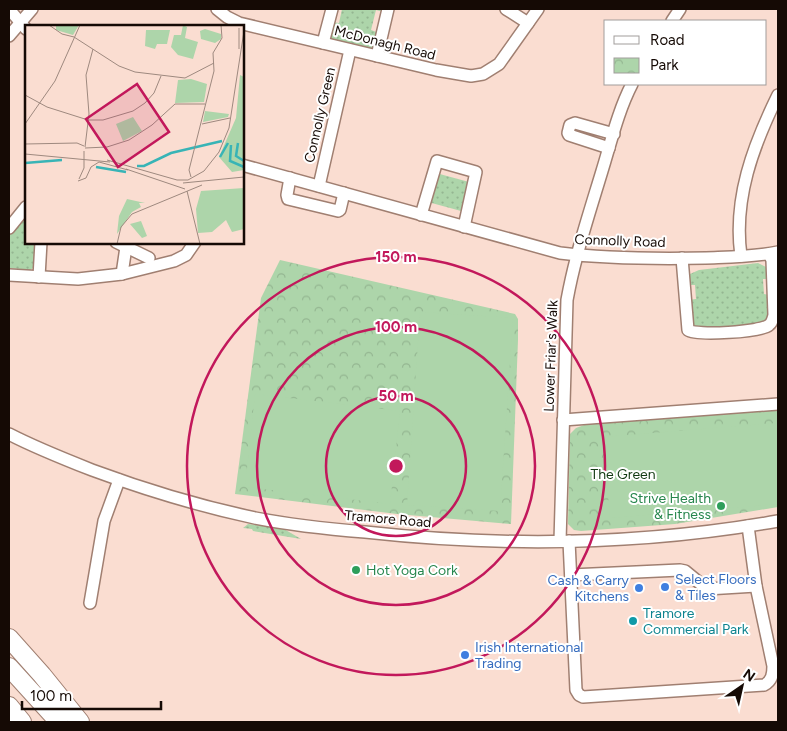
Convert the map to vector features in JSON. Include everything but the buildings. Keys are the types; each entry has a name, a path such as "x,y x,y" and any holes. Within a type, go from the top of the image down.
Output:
{"highway":[{"path":"9,638 80,722"},
{"path":"9,667 58,722"},
{"path":"9,679 44,722"},
{"path":"9,706 22,722"},
{"path":"9,718 12,722"}],"street":[{"path":"9,9 23,26"},
{"path":"9,36 23,26 32,9"},
{"name":"McDonagh Road","path":"217,9 226,17 238,23 463,76 487,72 499,64 538,9"},
{"path":"323,43 332,9"},
{"path":"376,56 388,9"},
{"path":"506,9 528,23"},
{"path":"673,20 680,9"},
{"name":"Connolly Green","path":"319,186 350,50"},
{"name":"Lower Friar's Walk","path":"632,85 609,148 577,255 566,311 563,420 565,541 571,575 576,690 579,695 588,698 764,685 769,683 772,678 773,666 756,586"},
{"path":"741,256 738,226 742,190 750,161 772,122 778,95"},
{"path":"609,148 569,135 570,125 575,123 614,134"},
{"path":"421,215 437,160 476,172 464,227"},
{"name":"Connolly Road","path":"244,166 560,253 596,257 682,258 774,253"},
{"path":"290,178 288,198 338,211 340,210 344,193"},
{"path":"9,228 25,208"},
{"path":"39,277 41,244"},
{"path":"9,275 78,279 122,274 174,261 186,255 194,244"},
{"path":"122,274 121,245 149,258"},
{"path":"682,258 688,330 696,333 730,332 764,328 773,321 772,260 774,253"},
{"path":"563,420 778,404"},
{"name":"Tramore Road","path":"9,434 49,453 120,480 181,500 227,512 312,527 427,538 565,541 691,534 778,521"},
{"path":"90,603 104,521 120,480"},
{"path":"571,575 680,570 685,571 707,589 756,586 748,526"}],"green space":[{"path":"342,9 384,9 383,12 376,10 371,30 379,33 375,47 371,49 329,38 332,22 339,23"},
{"path":"436,173 469,182 461,211 428,202"},
{"path":"22,220 25,221 25,244 38,244 36,266 30,270 9,268 9,232"},
{"path":"280,260 515,314 518,319 518,340 511,524 397,514 235,494 261,298"},
{"path":"758,263 766,267 768,279 763,279 764,294 769,295 769,311 761,324 698,329 691,324 688,300 696,299 695,285 687,285 690,274 699,270"},
{"path":"420,312 513,318 500,511 407,505"},
{"path":"255,394 400,411 390,504 245,487"},
{"name":"The Green","path":"778,410 778,507 675,524 581,531 574,530 568,524 570,434 576,428 587,424"},
{"name":"The Green","path":"778,423 778,504 610,518 603,437"},
{"path":"248,524 284,529 301,539 243,528"}],"place":[{"name":"Strive Health & Fitness","path":"721,506"},
{"name":"Hot Yoga Cork","path":"356,570"},
{"name":"Select Floors & Tiles","path":"665,587"},
{"name":"Cash & Carry Kitchens","path":"639,588"},
{"name":"Tramore Commercial Park","path":"633,621"},
{"name":"Irish International Trading","path":"465,655"}]}
